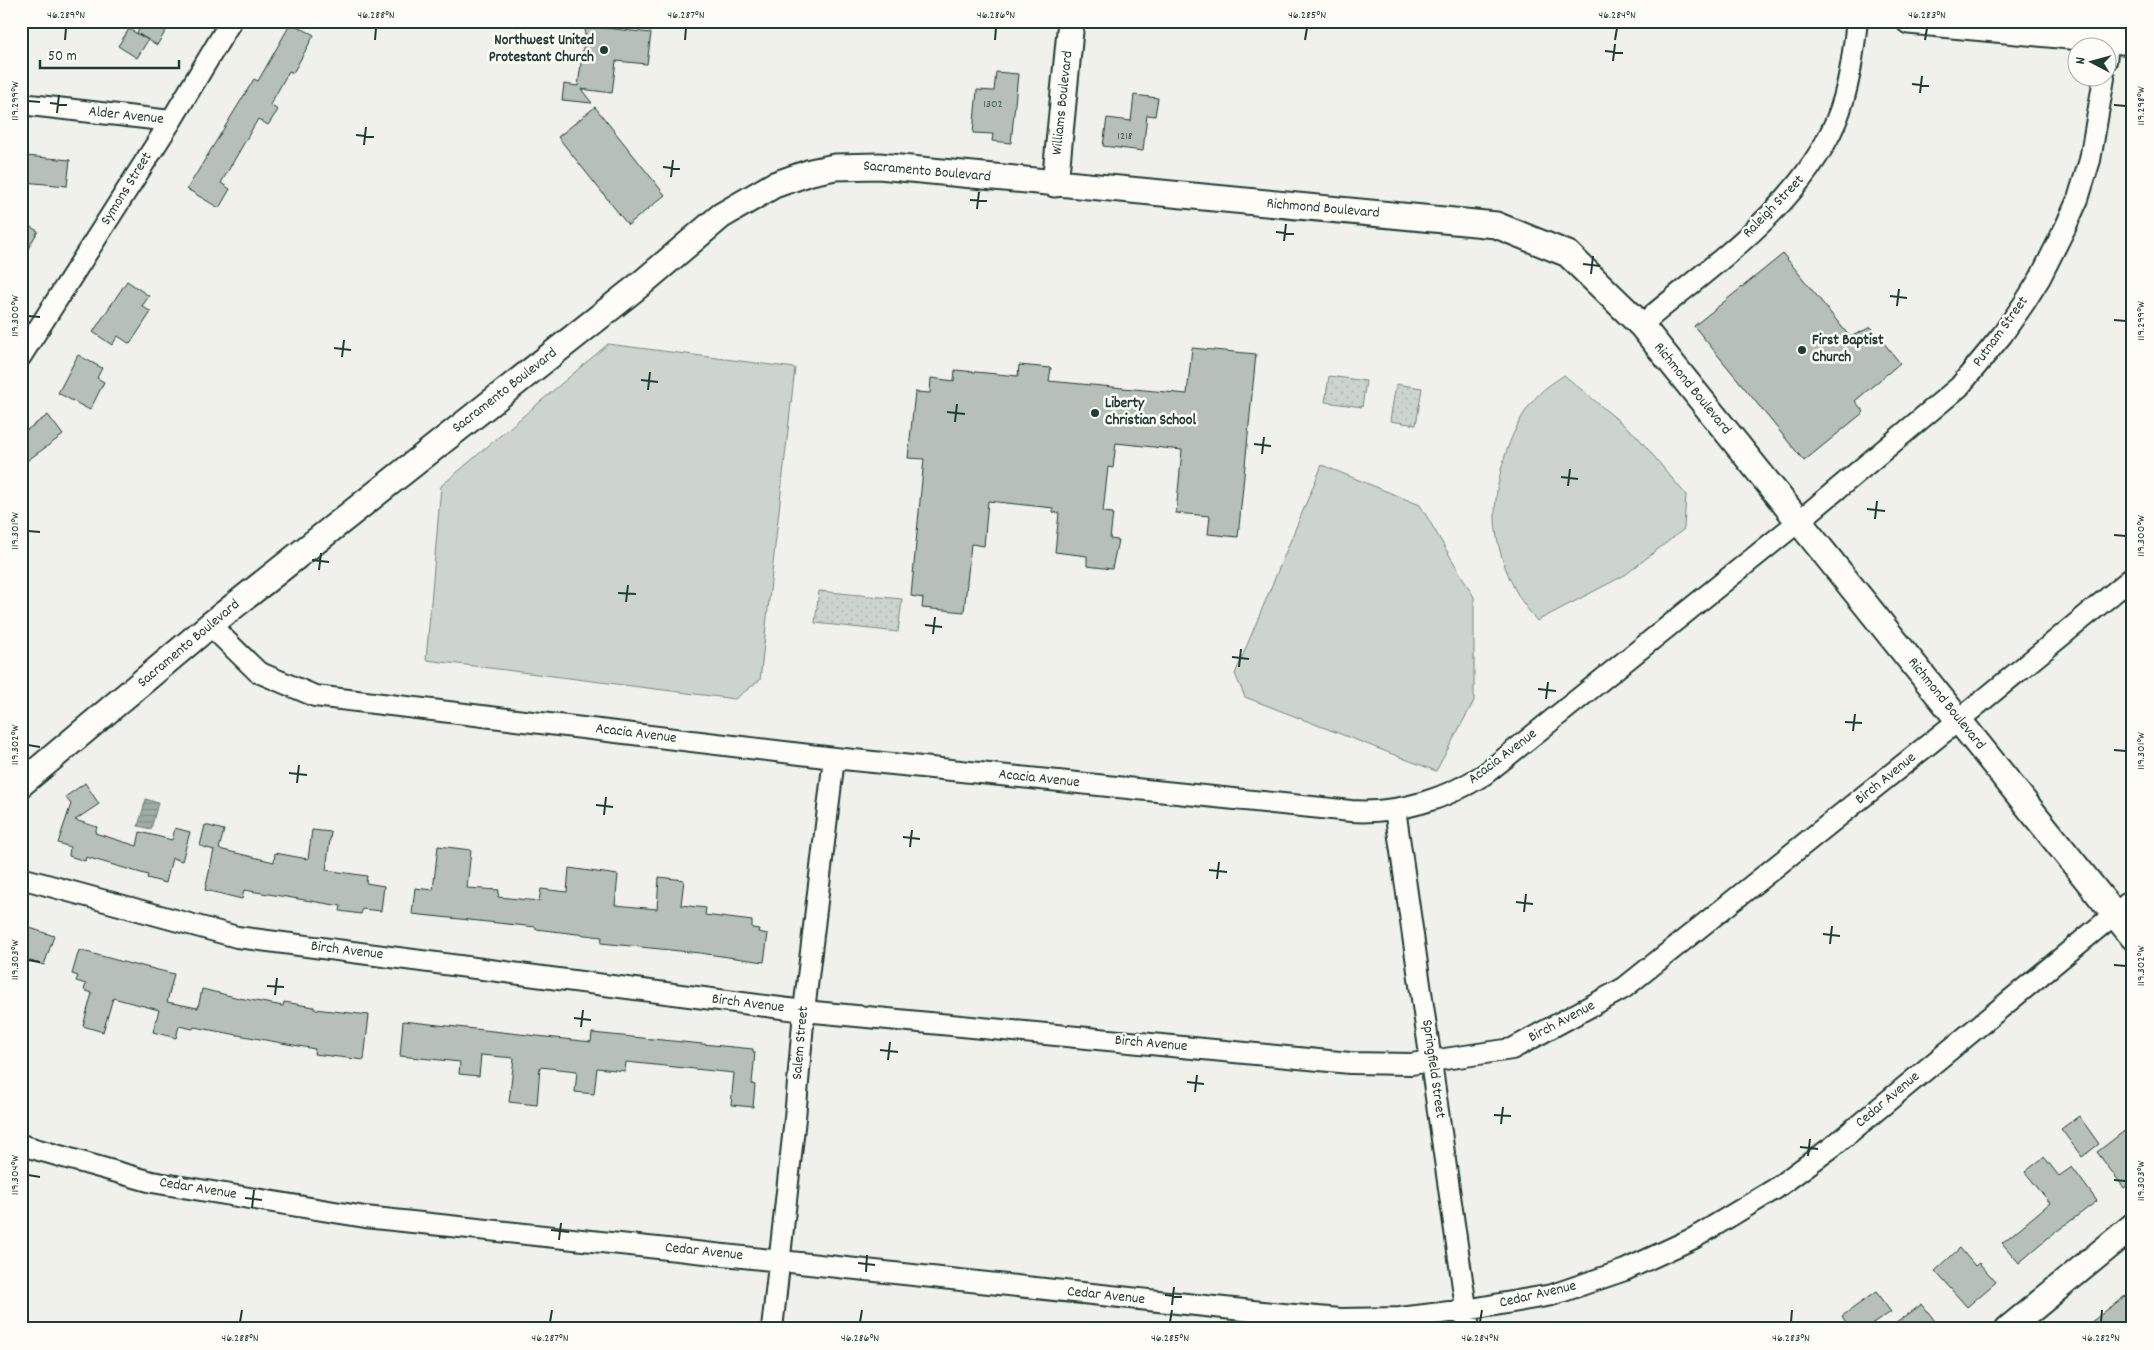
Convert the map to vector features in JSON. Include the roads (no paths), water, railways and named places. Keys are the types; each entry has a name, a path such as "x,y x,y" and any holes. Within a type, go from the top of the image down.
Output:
{"street":[{"name":"Symons Street","path":"21,356 171,121 231,21"},
{"name":"Williams Boulevard","path":"1055,184 1071,21"},
{"name":"Raleigh Street","path":"1640,325 1776,210 1809,170 1821,152 1844,98 1850,72 1857,21"},
{"path":"1909,21 2084,38"},
{"name":"Putnam Street","path":"1798,522 1959,387 1980,363 2019,310 2054,252 2078,199 2090,160 2102,88"},
{"name":"Alder Avenue","path":"21,104 171,121"},
{"name":"Sacramento Boulevard","path":"21,784 210,625 634,289 721,216 760,192 811,172 857,166 879,166 1055,184"},
{"name":"Richmond Boulevard","path":"1055,184 1496,225 1568,254 1640,325 2133,938"},
{"name":"Acacia Avenue","path":"210,625 258,672 315,696 834,758 1372,812 1395,809 1439,798 1486,774 1798,522"},
{"name":"Birch Avenue","path":"21,878 237,937 804,1011 1350,1063 1411,1064 1512,1048 1624,988 1959,720 2133,576"},
{"name":"Salem Street","path":"772,1329 804,1011 834,758"},
{"name":"Springfield Street","path":"1395,809 1432,1060 1467,1320"},
{"name":"Cedar Avenue","path":"21,1144 152,1182 364,1217 1340,1319 1467,1320 1552,1295 1626,1270 1694,1238 1775,1189 1832,1147 2133,899"},
{"path":"2008,1329 2133,1226"}],"place":[{"name":"Northwest United Protestant Church","path":"604,50"},
{"name":"First Baptist Church","path":"1802,350"},
{"name":"Liberty Christian School","path":"1095,413"}]}
